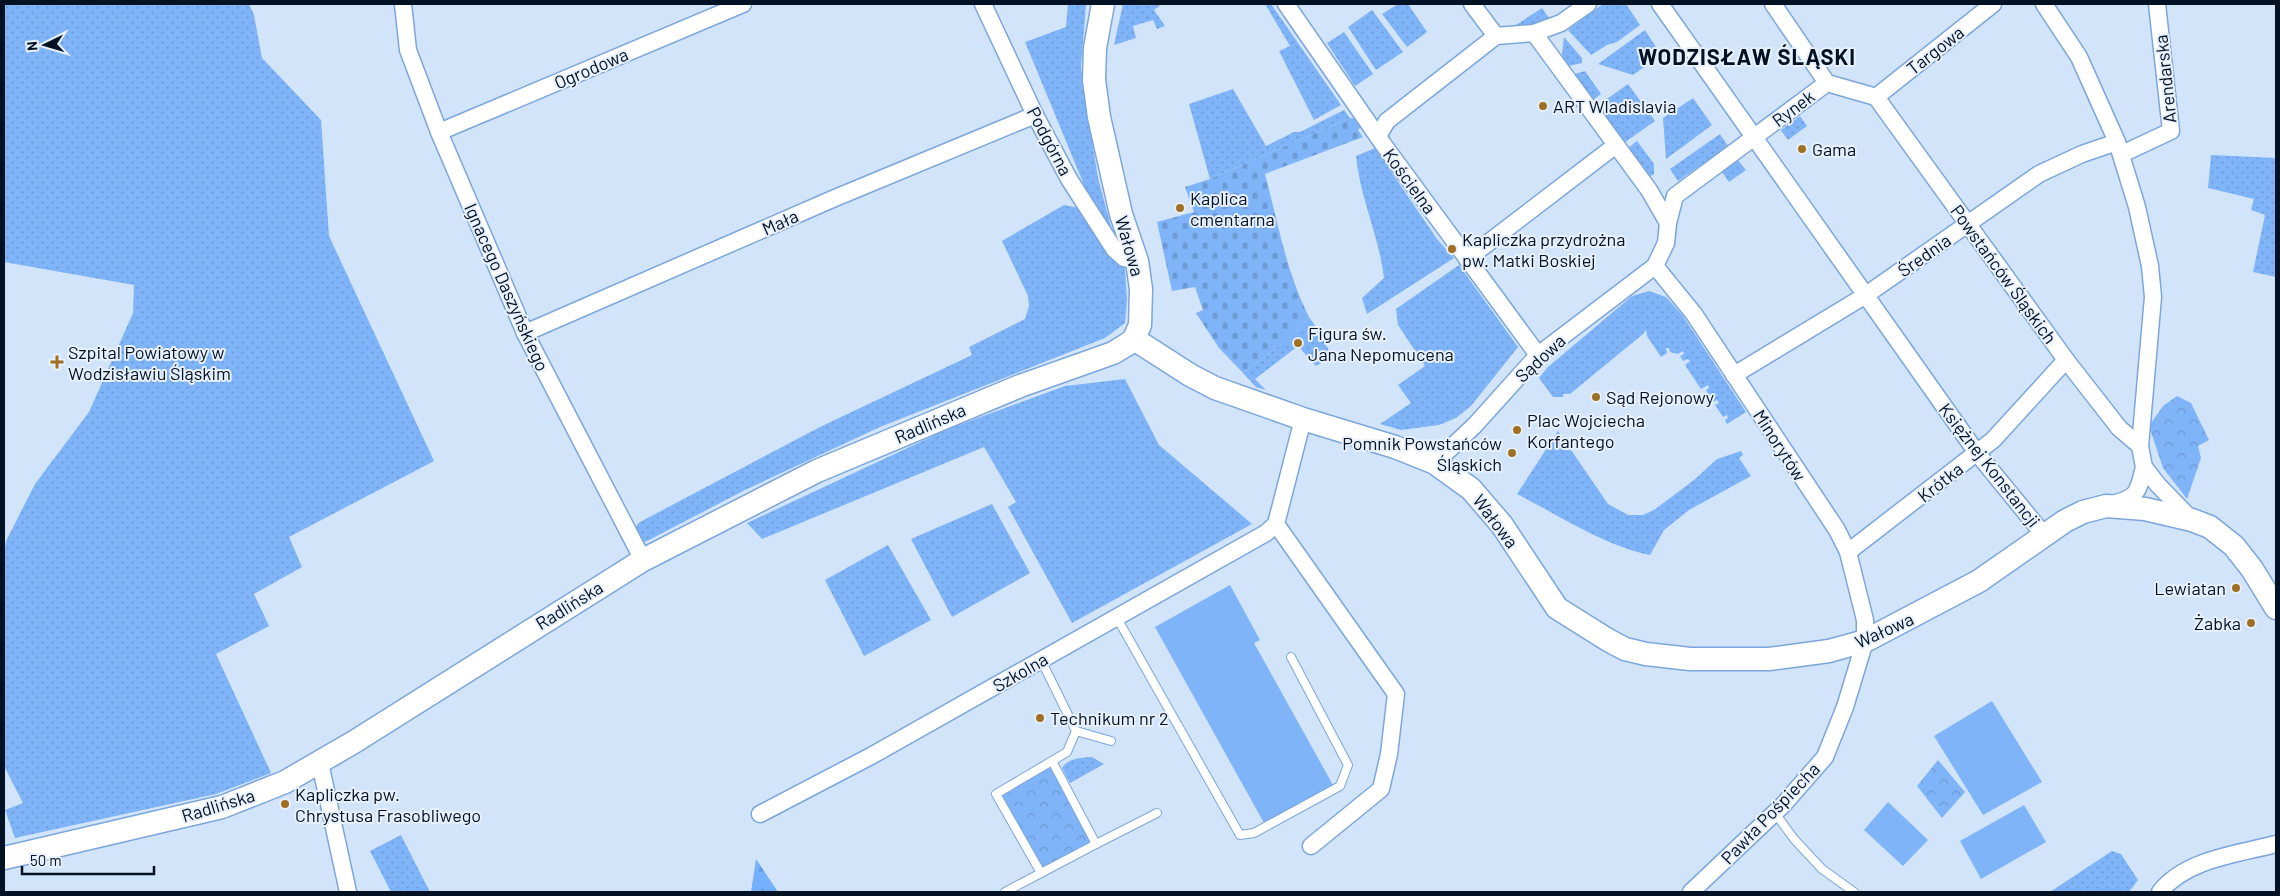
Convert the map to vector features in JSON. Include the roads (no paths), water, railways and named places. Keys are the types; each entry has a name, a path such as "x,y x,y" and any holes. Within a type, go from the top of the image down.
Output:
{"street":[{"name":"Ignacego Daszyńskiego","path":"403,4 408,50 439,132 525,333 643,560"},
{"name":"Ogrodowa","path":"439,132 743,4"},
{"name":"Podgórna","path":"983,4 1035,115 1069,179 1114,248 1124,258 1137,261"},
{"name":"Wałowa","path":"1103,4 1096,48 1094,80 1099,117 1121,214 1137,261 1142,315 1134,339 1190,376 1216,388 1303,419 1395,447 1435,463 1471,489 1502,525 1558,608 1585,627 1625,649 1646,654 1690,659 1746,660 1808,654 1865,641 1979,581 2044,535"},
{"path":"1472,4 1496,36"},
{"path":"1378,136 1387,122 1496,36 1534,33 1561,23 1588,4"},
{"name":"Rynek","path":"1660,4 1774,165"},
{"name":"Rynek","path":"1668,223 1675,196 1827,83 1773,4"},
{"name":"Targowa","path":"1876,97 1993,4"},
{"path":"2044,4 2079,57 2120,148 2148,258 2152,290 2140,446 2144,467 2136,494 2128,500 2106,506"},
{"name":"Arendarska","path":"2120,148 2171,131 2157,4"},
{"name":"Kościelna","path":"1292,6 1378,136 1538,355"},
{"path":"1534,33 1649,190 1668,223 1666,243 1656,266"},
{"path":"1827,83 1876,97"},
{"name":"Powstańców Śląskich","path":"1876,97 2066,360 2120,428 2140,446"},
{"name":"Mała","path":"525,333 835,198 1035,115"},
{"path":"1467,259 1616,145"},
{"name":"Średnia","path":"1734,375 1866,295 2039,174 2082,154 2120,148"},
{"name":"Księżnej Konstancji","path":"1774,165 1977,454 2044,535 2077,515 2106,506 2145,509 2192,520 2210,527 2234,546 2252,569 2276,608"},
{"name":"Sądowa","path":"1435,463 1475,425 1538,355 1656,266"},
{"name":"Minorytów","path":"1656,266 1694,314 1837,530 1848,552 1864,620 1865,641"},
{"name":"Radlińska","path":"4,858 222,807 253,796 320,763 643,560 817,471 1020,386 1113,354 1134,339"},
{"name":"Krótka","path":"1848,552 1994,440 2066,360"},
{"path":"1303,419 1276,524 1396,694 1389,754 1380,789 1311,846"},
{"path":"2144,467 2192,520"},
{"name":"Szkolna","path":"760,814 871,756 1117,618 1266,533 1276,524"},
{"name":"Pawła Pośpiecha","path":"1691,892 1775,813 1825,757 1845,707 1865,641"},
{"path":"320,763 348,892"},
{"path":"2160,892 2167,884 2202,863 2276,844"}],"lane":[{"path":"1117,618 1240,835 1254,833 1340,786 1348,765 1291,657"},
{"path":"1041,660 1076,731 1111,741"},
{"path":"1041,873 996,794 1067,752 1076,731"},
{"path":"1052,761 1096,844"},
{"path":"1005,892 1157,813"},
{"path":"1775,813 1794,839 1822,869 1854,892"}],"place":[{"name":"ART Wladislavia","path":"1543,106"},
{"name":"Gama","path":"1802,149"},
{"name":"Kaplica cmentarna","path":"1180,208"},
{"name":"Kapliczka przydrożna pw. Matki Boskiej","path":"1452,249"},
{"name":"Figura św. Jana Nepomucena","path":"1298,343"},
{"name":"Szpital Powiatowy w Wodzisławiu Śląskim","path":"57,362"},
{"name":"Sąd Rejonowy","path":"1596,397"},
{"name":"Plac Wojciecha Korfantego","path":"1517,430"},
{"name":"Pomnik Powstańców Śląskich","path":"1512,453"},
{"name":"Lewiatan","path":"2236,588"},
{"name":"Żabka","path":"2251,623"},
{"name":"Technikum nr 2","path":"1040,718"},
{"name":"Kapliczka pw. Chrystusa Frasobliwego","path":"285,804"}],"district":[{"name":"WODZISŁAW ŚLĄSKI","path":"1747,56"}]}
